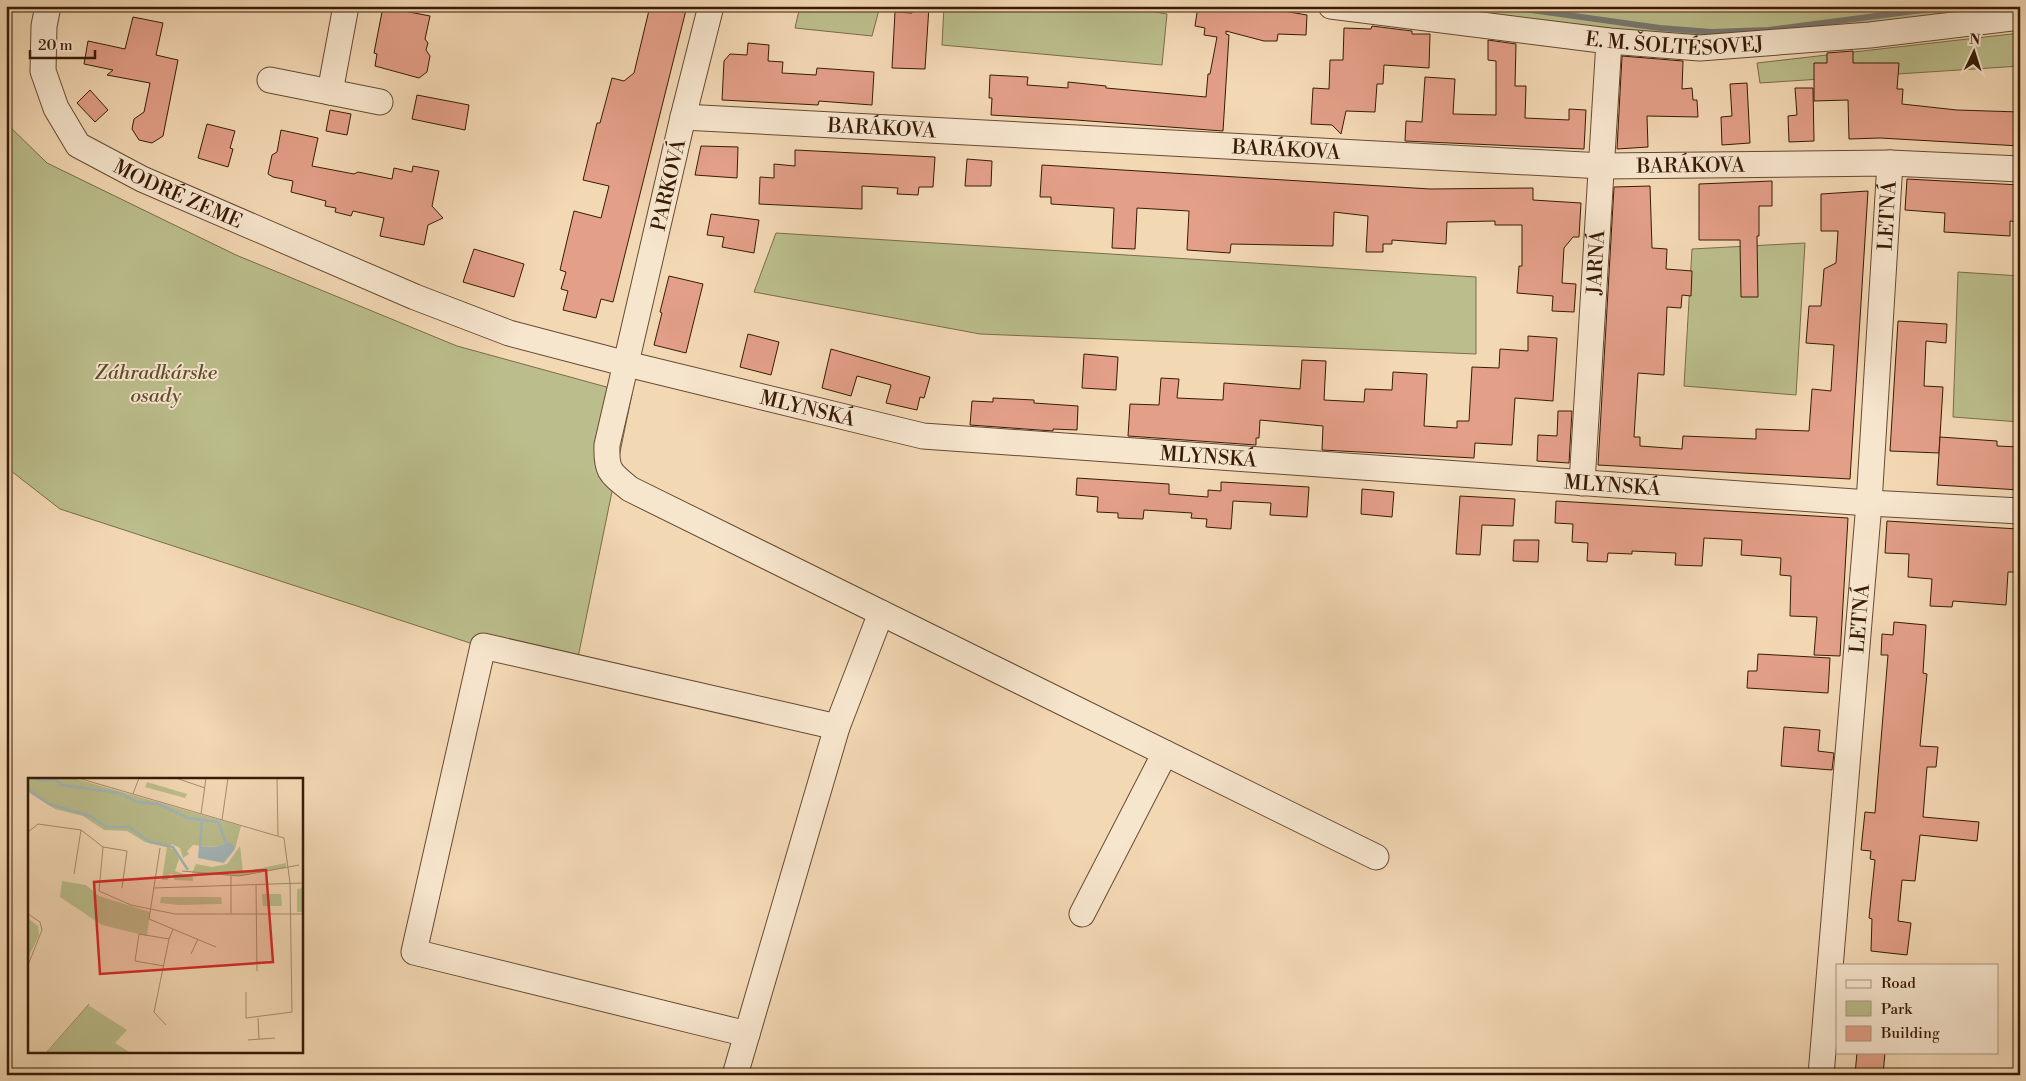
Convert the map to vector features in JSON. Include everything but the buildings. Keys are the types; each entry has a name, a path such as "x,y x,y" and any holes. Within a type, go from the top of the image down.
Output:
{"street":[{"name":"MODRÉ ZEME","path":"48,6 44,26 44,71 56,108 78,145 142,179 415,297"},
{"path":"330,92 346,6"},
{"name":"PARKOVÁ","path":"711,6 607,445 607,461 612,475 630,489 1376,857"},
{"name":"E. M. ŠOLTÉSOVEJ","path":"1331,6 1609,41 1700,48 1870,35 2020,17"},
{"name":"JARNÁ","path":"1582,483 1603,166 1609,41"},
{"path":"270,80 380,102"},
{"name":"BARÁKOVA","path":"683,118 1603,166 1890,163 2020,169"},
{"name":"LETNÁ","path":"1821,1075 1869,503 1890,163"},
{"name":"MLYNSKÁ","path":"415,297 509,333 627,364 923,436 1869,503 2020,511"},
{"path":"735,1075 837,727 881,613"},
{"path":"747,1034 414,952 483,646 837,727"},
{"path":"1082,914 1165,752"}],"green space":[{"path":"800,6 880,6 872,36 795,28"},
{"path":"944,6 1119,6 1167,14 1162,65 942,45"},
{"path":"1375,6 2020,6 1710,48"},
{"path":"2020,33 2020,66 1760,83 1757,63"},
{"name":"Záhradkárske osady","path":"6,123 47,163 236,255 457,346 632,394 574,677 60,509 6,467"},
{"path":"776,233 1476,277 1476,354 980,334 754,292"},
{"path":"1805,243 1796,395 1684,386 1692,249"},
{"path":"1958,272 2020,276 2020,422 1953,417"}],"waterway":[{"path":"1503,6 1660,28 1711,32 1768,30 1953,6"}]}
